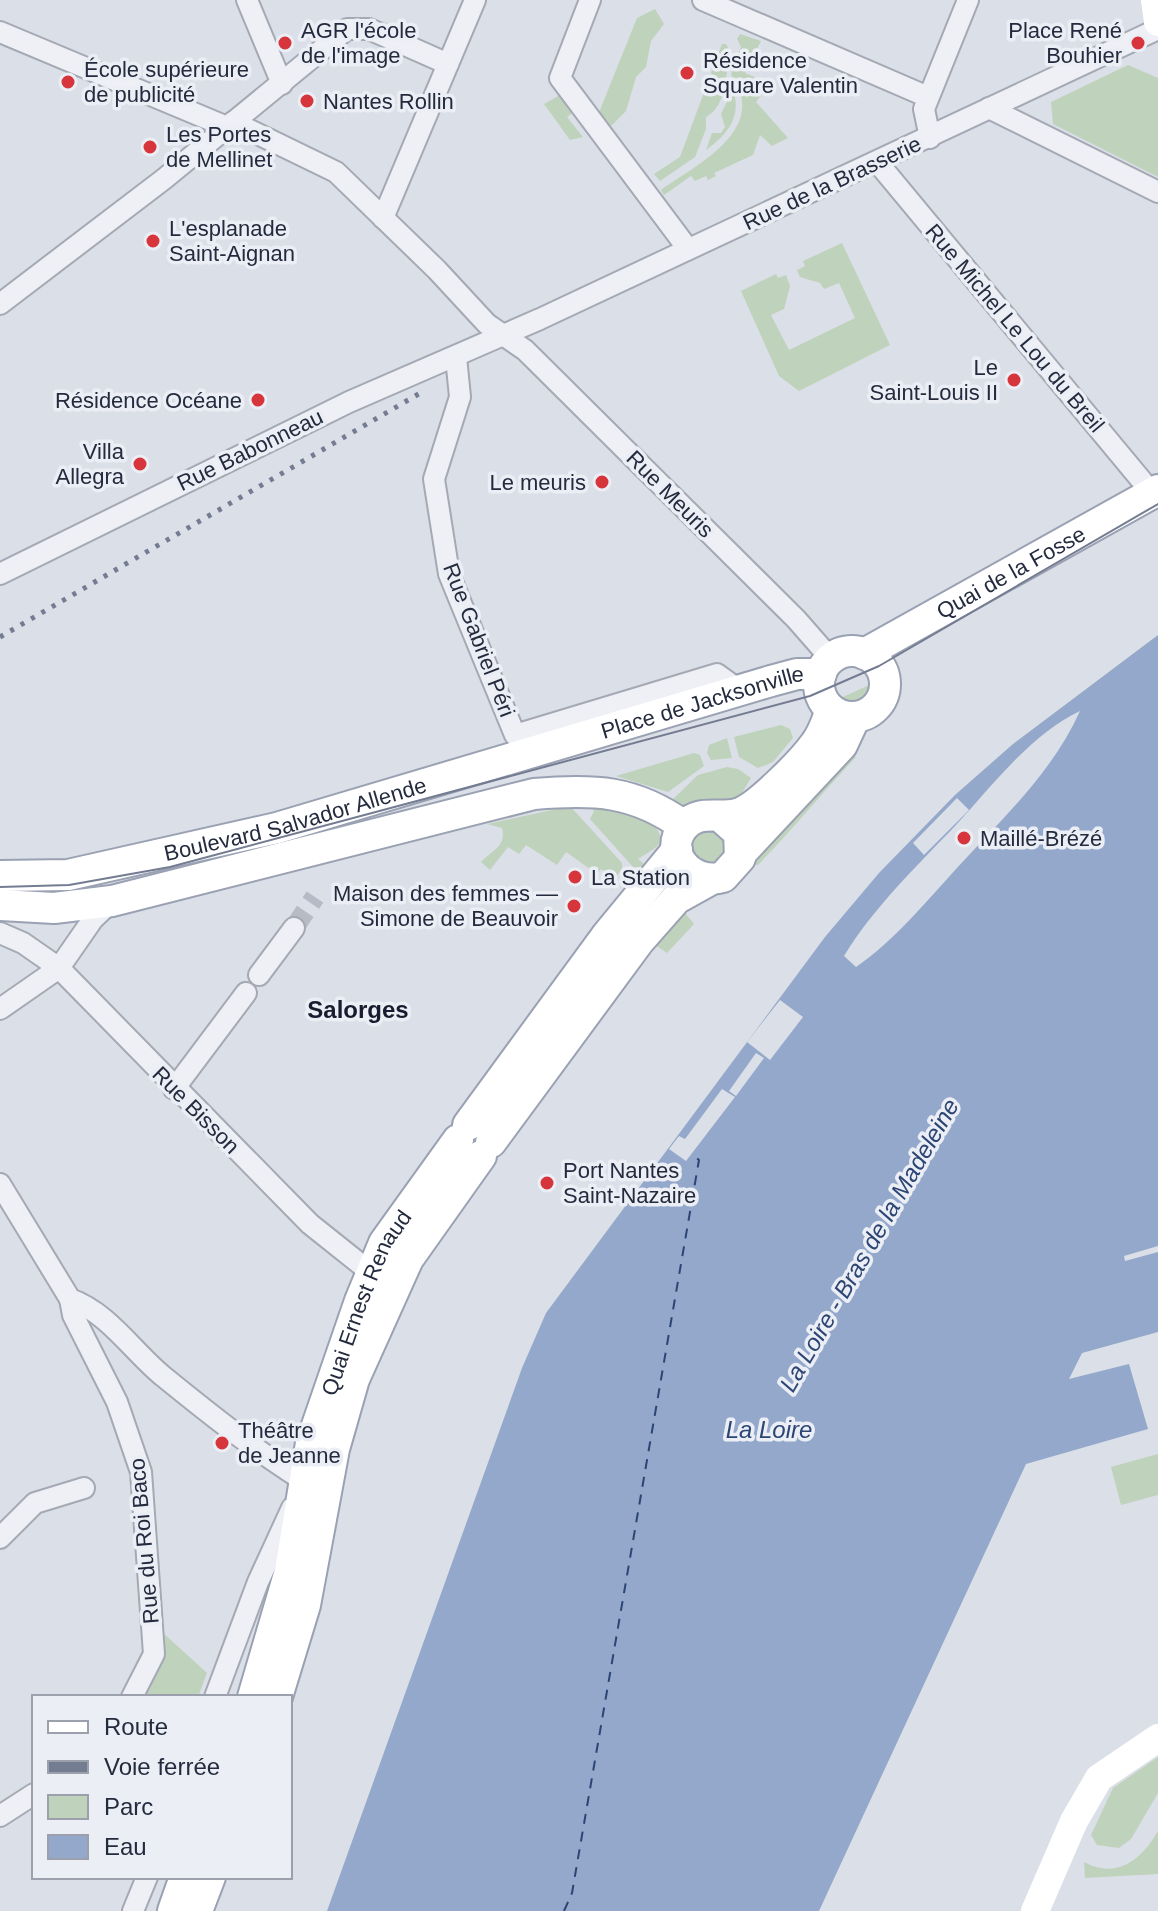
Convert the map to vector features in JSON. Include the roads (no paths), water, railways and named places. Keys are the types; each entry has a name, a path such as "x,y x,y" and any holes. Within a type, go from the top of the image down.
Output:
{"main road":[{"path":"1155,0 1158,22"},
{"name":"Quai de la Fosse","path":"864,654 1155,492"},
{"name":"Place de Jacksonville","path":"586,735 826,666 848,652 864,654 881,669 884,690 876,707 843,714 772,787 740,813 721,817 703,815 681,838"},
{"name":"Place de Jacksonville","path":"826,666 820,694 843,714"},
{"name":"Place de Jacksonville","path":"712,879 732,870 742,852 842,745 843,714"},
{"name":"Boulevard Salvador Allende","path":"0,876 68,875 277,828 586,735"},
{"name":"Boulevard Salvador Allende","path":"0,905 54,908 112,901 534,794 585,791 645,801 681,838"},
{"path":"721,817 737,830 742,852"},
{"path":"681,838 689,872 712,879"},
{"name":"Quai Ernest Renaud","path":"315,1487 334,1449 382,1280 408,1259 475,1140 607,935 681,838"},
{"path":"0,860 47,864 134,861"},
{"name":"Quai Ernest Renaud","path":"475,1140 676,899 712,879"},
{"path":"0,913 54,908"},
{"path":"254,1695 315,1487"},
{"path":"278,1695 305,1605 315,1487"},
{"path":"1044,1907 1074,1821 1099,1778 1158,1738"},
{"path":"173,1911 184,1879"},
{"path":"197,1911 209,1879"}],"street":[{"path":"247,0 282,84"},
{"path":"383,218 475,0"},
{"path":"590,0 560,78 688,249"},
{"path":"703,0 928,97"},
{"path":"930,138 924,119 928,97 968,0"},
{"path":"0,304 282,84 347,29 369,29 448,64"},
{"name":"Rue de la Brasserie","path":"505,335 878,163 1158,29"},
{"name":"Rue Meuris","path":"0,32 230,124 336,172 487,324 525,350 753,576 826,666"},
{"path":"989,108 1158,192"},
{"name":"Rue Michel Le Lou du Breil","path":"878,163 1155,492"},
{"name":"Rue Babonneau","path":"0,574 349,402 505,335"},
{"name":"Rue Gabriel Péri","path":"456,357 460,397 434,479 449,574 515,735 717,674 739,690"},
{"path":"0,1009 59,968 93,919 112,901"},
{"path":"259,975 294,928"},
{"name":"Rue Bisson","path":"0,933 23,943 59,968 174,1089 310,1224 382,1280"},
{"path":"174,1089 246,993"},
{"name":"Rue du Roi Baco","path":"0,1184 70,1299 73,1315 117,1402 141,1472 154,1654 133,1695"},
{"path":"70,1299 89,1306 163,1377 274,1462 315,1487 258,1582 216,1695"},
{"path":"0,1538 35,1503 84,1488"},
{"path":"0,1816 32,1795"},
{"path":"133,1911 146,1879"}],"water":[{"name":"La Loire","path":"1158,635 1158,1246 1124,1256 1125,1261 1158,1252 1158,1332 1082,1353 1069,1379 1129,1364 1148,1429 1026,1464 819,1911 327,1911 522,1368 546,1313 825,937 879,873 955,795 1013,744","holes":["1080,711 1069,734 1025,794 896,934 856,967 844,956 882,904 1013,762 1045,733"]}],"tunnel":[{"path":"294,928 315,897"}],"tram line":[{"path":"0,887 69,885 170,867 810,696 879,666 1158,504"}],"railway":[{"path":"0,637 422,392"}],"place":[{"name":"AGR l'école de l'image","path":"285,43"},
{"name":"Place René Bouhier","path":"1138,43"},
{"name":"Résidence Square Valentin","path":"687,73"},
{"name":"École supérieure de publicité","path":"68,82"},
{"name":"Nantes Rollin","path":"307,101"},
{"name":"Les Portes de Mellinet","path":"150,147"},
{"name":"L'esplanade Saint-Aignan","path":"153,241"},
{"name":"Le Saint-Louis II","path":"1014,380"},
{"name":"Résidence Océane","path":"258,400"},
{"name":"Villa Allegra","path":"140,464"},
{"name":"Le meuris","path":"602,482"},
{"name":"Maillé-Brézé","path":"964,838"},
{"name":"La Station","path":"575,877"},
{"name":"Maison des femmes — Simone de Beauvoir","path":"574,906"},
{"name":"Port Nantes Saint-Nazaire","path":"547,1183"},
{"name":"Théâtre de Jeanne","path":"222,1443"}],"district":[{"name":"Salorges","path":"358,1009"}],"water label":[{"name":"La Loire - Bras de la Madeleine","path":"869,1245"}]}
